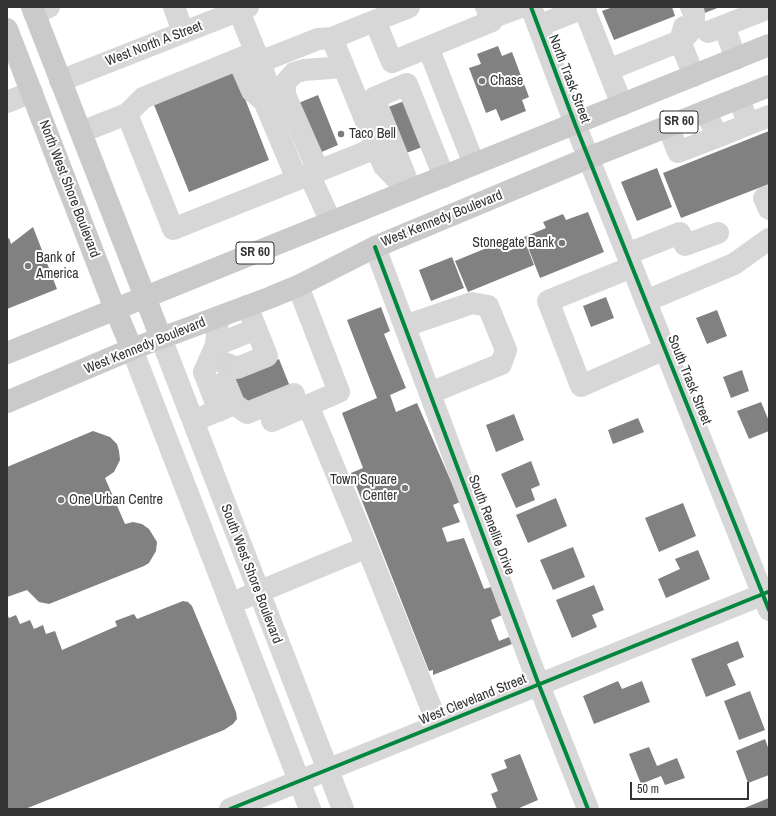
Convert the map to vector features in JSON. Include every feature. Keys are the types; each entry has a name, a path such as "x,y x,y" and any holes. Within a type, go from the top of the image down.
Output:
{"main road":[{"path":"39,9 60,81 161,338"},
{"name":"North West Shore Boulevard","path":"7,29 115,309 132,349"},
{"name":"SR 60","path":"7,353 769,45"},
{"name":"West Kennedy Boulevard","path":"7,402 132,349 298,286 375,247 588,158 769,86"}],"street":[{"path":"174,7 183,32"},
{"path":"81,132 127,114 143,98 251,58 318,39 332,38 409,7"},
{"path":"375,21 392,62 492,21 489,13 521,7"},
{"path":"678,7 684,28 680,41 694,76"},
{"path":"608,70 680,41 694,25 694,13 691,7"},
{"path":"534,16 585,8 622,105"},
{"path":"244,9 251,58 265,76 264,101 308,175 331,222"},
{"name":"West North A Street","path":"60,81 244,9"},
{"path":"736,59 716,29 768,11"},
{"name":"North Trask Street","path":"534,16 588,158"},
{"path":"332,38 384,166 409,190"},
{"path":"428,47 474,164"},
{"path":"308,175 285,95 285,83 294,73 304,70 344,67"},
{"path":"409,190 374,98 407,84 444,177"},
{"path":"7,102 32,92"},
{"path":"738,98 749,124"},
{"path":"706,111 716,137"},
{"path":"127,114 173,229 376,148"},
{"path":"668,126 678,152 769,116"},
{"name":"South Trask Street","path":"588,158 625,265 646,301 767,599"},
{"path":"769,196 764,198 769,209"},
{"path":"665,349 581,386 548,301 625,265 680,233 685,245 718,233"},
{"path":"646,301 734,264 769,239"},
{"name":"South Renellie Drive","path":"375,247 539,685 588,809"},
{"path":"193,421 226,408 247,412 340,392 298,286"},
{"path":"405,326 472,303 488,306 506,350 502,364 430,393"},
{"path":"221,363 267,356 246,306"},
{"path":"218,317 226,408"},
{"path":"226,408 204,372 221,363 256,329"},
{"name":"South West Shore Boulevard","path":"161,338 343,809"},
{"name":"South West Shore Boulevard","path":"132,349 310,809"},
{"path":"272,421 301,400"},
{"path":"301,400 367,548 438,726"},
{"path":"231,603 367,548"},
{"name":"West Cleveland Street","path":"230,809 539,685 767,599"}],"building":[{"path":"613,7 672,7 675,16 614,40 602,11"},
{"path":"699,7 720,7 702,14"},
{"path":"498,46 502,56 512,52 529,97 522,100 526,111 501,121 496,109 486,113 469,68 481,64 477,54"},
{"path":"233,68 269,160 189,192 152,100"},
{"path":"318,95 338,145 317,154 296,104"},
{"path":"407,100 425,146 401,155 383,109"},
{"path":"769,131 769,184 681,218 663,173"},
{"path":"657,168 672,207 637,221 621,182"},
{"path":"588,212 604,252 540,278 524,237 546,228 543,222 563,214 566,220"},
{"name":"Bank of America","path":"33,227 57,289 7,309 7,239 9,238 11,244"},
{"path":"501,239 506,252 526,244 534,265 468,292 455,261 489,247 488,244"},
{"path":"452,257 464,288 431,301 419,270"},
{"path":"606,297 614,318 591,327 583,306"},
{"name":"Town Square Center","path":"381,307 390,331 384,334 406,388 390,395 396,412 417,403 460,502 453,505 460,522 442,528 447,542 464,538 484,589 491,587 502,615 491,620 499,641 509,637 512,644 433,675 433,670 429,671 351,473 363,468 342,413 377,398 347,320"},
{"path":"717,310 727,336 707,344 696,318"},
{"path":"279,359 291,389 247,407 235,378"},
{"path":"742,370 749,391 731,398 723,377"},
{"path":"761,402 769,421 769,431 749,439 737,411"},
{"path":"514,414 524,440 496,452 486,425"},
{"path":"638,418 644,432 613,444 608,430"},
{"name":"One Urban Centre","path":"93,431 110,437 117,444 120,460 114,472 105,478 125,524 133,522 142,524 149,529 157,542 156,551 149,563 144,566 49,604 39,602 27,590 7,597 7,467"},
{"path":"531,461 540,485 531,489 535,500 516,508 501,474"},
{"path":"556,498 567,526 528,543 516,515"},
{"path":"683,503 696,536 659,552 645,518"},
{"path":"573,547 585,577 553,590 540,560"},
{"path":"698,550 710,579 666,598 658,579 680,569 675,559"},
{"path":"594,585 604,610 592,615 597,627 572,638 556,600"},
{"path":"183,601 188,602 192,606 236,712 237,719 233,724 224,730 25,809 7,809 7,614 9,618 16,615 20,624 30,620 34,629 43,625 46,634 55,631 62,650 117,626 115,621 134,614 137,619"},
{"path":"738,641 744,657 727,664 736,685 706,697 691,659"},
{"path":"618,681 622,689 642,681 650,702 594,724 583,696"},
{"path":"750,691 765,730 739,740 724,701"},
{"path":"765,739 769,750 769,775 748,783 736,751"},
{"path":"649,747 657,766 677,758 685,778 665,785 661,776 641,784 629,754"},
{"path":"520,754 538,800 517,809 497,809 491,794 498,791 491,774 507,768 504,760"},
{"path":"769,798 769,809 742,809"}],"tunnel":[{"path":"217,360 237,368 225,382"}],"cycle path":[{"path":"531,7 575,124 769,610"},
{"path":"375,247 539,685 588,809"},
{"path":"230,809 768,592"}],"place":[{"name":"Chase","path":"482,81"},
{"name":"Taco Bell","path":"341,134"},
{"name":"Stonegate Bank","path":"562,243"},
{"name":"Bank of America","path":"28,266"},
{"name":"Town Square Center","path":"405,488"},
{"name":"One Urban Centre","path":"61,500"}]}
